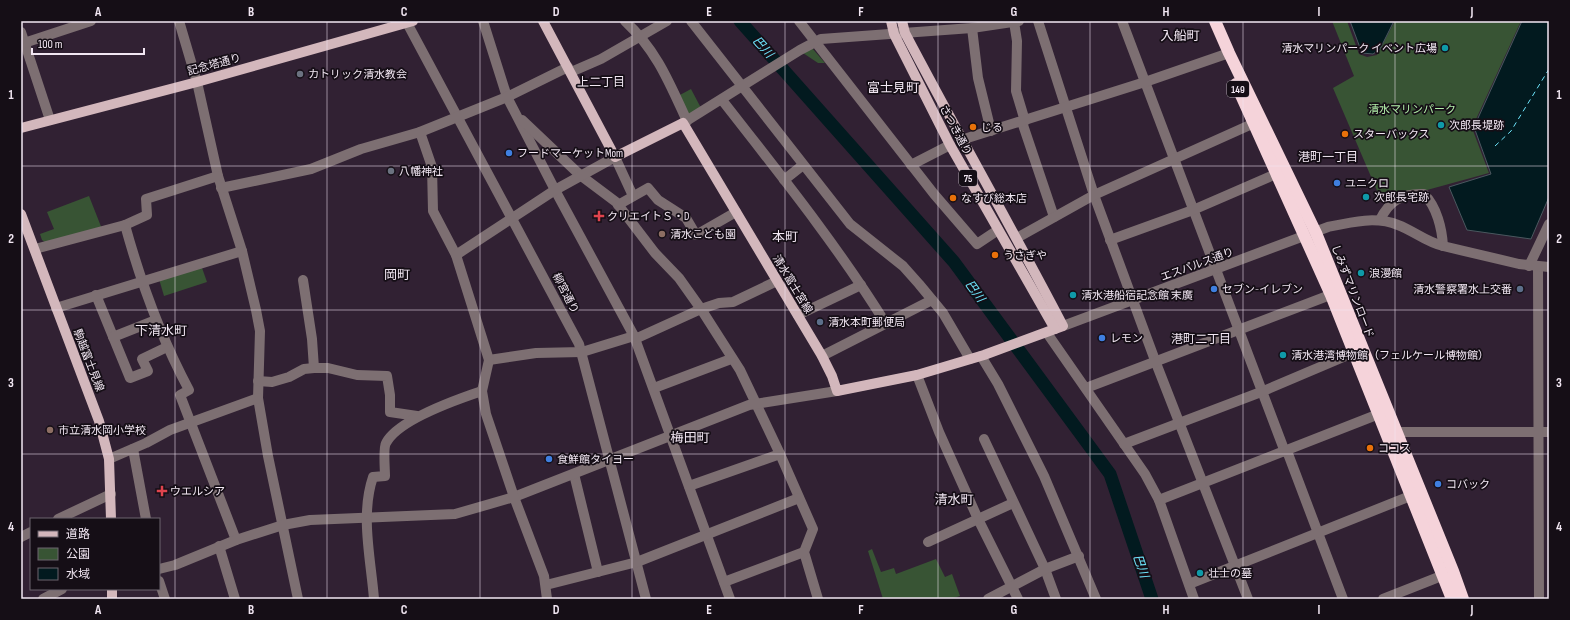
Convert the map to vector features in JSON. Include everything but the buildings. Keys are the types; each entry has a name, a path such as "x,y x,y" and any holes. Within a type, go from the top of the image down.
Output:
{"highway":[{"name":"149","path":"1207,21 1226,54"},
{"name":"しみずマリンロード","path":"1215,21 1226,54 1282,172 1336,293 1448,573 1462,599"},
{"name":"しみずマリンロード","path":"1383,413 1396,432 1416,494"},
{"name":"しみずマリンロード","path":"1448,573 1452,599"}],"main road":[{"path":"543,21 570,69 615,157 685,122"},
{"name":"さつき通り","path":"891,21 894,34 950,145 1052,331"},
{"name":"さつき通り","path":"902,21 905,33 961,140 1015,234 1052,331"},
{"name":"記念塔通り","path":"21,128 197,82 408,22"},
{"name":"清水富士宮線","path":"685,122 736,212 822,356 832,376 836,391"},
{"path":"950,145 961,140"},
{"name":"駒越富士見線","path":"21,214 99,421 109,459 111,518"},
{"path":"1000,234 1015,234"},
{"path":"836,391 917,375 983,356 1052,331"}],"street":[{"path":"23,44 91,21"},
{"path":"483,21 507,97 554,190 635,338 730,599"},
{"path":"625,21 641,36 662,66 685,122 743,87 814,41 821,39 905,33 1017,21 1016,91 1023,121 1054,217"},
{"path":"221,188 311,169 361,149 420,132 507,97 570,69 601,59 667,21"},
{"path":"691,21 850,224 903,266 932,300 947,320 970,360"},
{"path":"800,21 911,165 977,244 1000,234"},
{"path":"1038,21 1110,240 1179,423 1248,599"},
{"path":"1122,21 1238,331 1343,599"},
{"path":"181,22 197,82 221,188 242,251 260,331 258,398 268,456 284,526 298,599"},
{"name":"柳宮通り","path":"408,22 511,218 536,262 582,352 646,599"},
{"path":"973,25 978,78 991,131"},
{"path":"21,32 23,44 50,120"},
{"path":"961,140 1066,108 1226,54"},
{"path":"722,100 784,180 861,284 886,324"},
{"path":"516,115 580,175 618,206 656,253 679,278 701,309 731,359 740,370 757,403 813,529 804,552 818,599"},
{"path":"1015,234 1054,217 1094,195 1258,122"},
{"path":"420,132 432,167 433,211 456,255 489,360 482,391 486,414 514,497 544,576 547,599"},
{"path":"911,165 950,145"},
{"path":"456,255 554,190 615,157 633,196"},
{"path":"784,180 803,165"},
{"path":"1110,240 1193,210 1282,172"},
{"path":"35,249 125,225 147,215 146,199 218,176"},
{"path":"618,206 648,188 658,200 686,218 696,235 736,212"},
{"path":"1443,246 1442,233 1430,200 1424,194 1414,194 1386,207 1380,220 1398,225 1433,244 1534,266 1549,267"},
{"name":"エスパルス通り","path":"1052,331 1328,227 1345,223 1380,220"},
{"path":"1539,599 1544,432 1534,266 1549,224"},
{"path":"125,225 141,282 167,347 189,390 180,395 236,540"},
{"path":"56,308 242,251"},
{"path":"303,280 311,332 314,368"},
{"path":"489,360 536,353 582,352 635,338 701,309 719,303 733,302 777,281"},
{"path":"798,315 861,284"},
{"path":"1086,388 1156,363 1336,293"},
{"path":"96,295 130,378 148,371 142,359 167,347"},
{"path":"822,356 932,300"},
{"path":"113,336 156,320"},
{"path":"1052,331 1086,388 1145,474 1159,500 1194,599"},
{"path":"1124,444 1262,392 1358,351"},
{"path":"983,356 1044,476 1096,599"},
{"path":"654,388 731,359"},
{"path":"258,381 272,382 289,377 304,369 314,368 328,368 357,375 387,376 390,395 390,412 417,416"},
{"path":"917,375 938,432 978,519 1018,599"},
{"path":"374,599 368,519 369,489 374,478 385,476 386,443 394,434 417,416 482,391"},
{"path":"160,569 175,565 236,540 310,520 368,519 455,514 514,497 757,403 836,391"},
{"path":"109,459 133,449 170,430 258,398"},
{"path":"1159,500 1383,413"},
{"path":"1396,432 1544,432"},
{"path":"984,439 1045,569 1056,599"},
{"path":"133,449 146,518"},
{"path":"689,486 780,454"},
{"path":"574,474 598,572"},
{"path":"60,518 111,494"},
{"path":"1189,584 1416,494"},
{"path":"546,585 637,562 799,498"},
{"path":"928,542 1013,503"},
{"path":"21,537 30,532"},
{"path":"219,546 235,599"},
{"path":"724,582 804,552"},
{"path":"988,599 1006,591 1011,586 1045,569 1079,556"},
{"path":"1383,599 1448,573"},
{"path":"160,584 165,599"},
{"path":"47,598 60,590"}],"green space":[{"name":"清水マリンパーク","path":"1332,21 1347,21 1359,54 1367,57 1377,55 1395,21 1521,21 1472,128 1489,173 1427,190 1381,200 1333,88 1354,76"},
{"path":"812,48 825,63 818,63 803,53"},
{"path":"691,89 701,108 689,116 678,96"},
{"path":"89,196 102,229 46,243 42,240 40,234 54,229 47,212"},
{"path":"201,265 207,282 164,296 159,279"},
{"path":"872,549 881,572 894,568 896,574 936,559 945,577 952,574 960,596 950,599 883,599 868,551"}],"water":[{"path":"1350,21 1394,21 1380,49 1373,54 1362,53"},
{"path":"1522,21 1549,21 1549,197 1531,239 1467,230 1449,187 1491,174 1474,127"}],"waterway":[{"name":"巴川","path":"740,21 954,262 1110,474 1152,599"}],"ferry route":[{"path":"1495,146 1511,131 1549,69"}],"place":[{"name":"清水マリンパーク イベント広場","path":"1445,48"},
{"name":"カトリック清水教会","path":"300,74"},
{"name":"次郎長堤跡","path":"1441,125"},
{"name":"じる","path":"973,127"},
{"name":"スターバックス","path":"1345,134"},
{"name":"フードマーケットMom","path":"509,153"},
{"name":"八幡神社","path":"391,171"},
{"name":"ユニクロ","path":"1337,183"},
{"name":"次郎長宅跡","path":"1366,197"},
{"name":"なすび総本店","path":"953,198"},
{"name":"クリエイトＳ・D","path":"599,216"},
{"name":"清水こども園","path":"662,234"},
{"name":"うさぎや","path":"995,255"},
{"name":"浪漫館","path":"1361,273"},
{"name":"セブン-イレブン","path":"1214,289"},
{"name":"清水警察署水上交番","path":"1520,289"},
{"name":"清水港船宿記念館 末廣","path":"1073,295"},
{"name":"清水本町郵便局","path":"820,322"},
{"name":"レモン","path":"1102,338"},
{"name":"清水港湾博物館（フェルケール博物館）","path":"1283,355"},
{"name":"市立清水岡小学校","path":"50,430"},
{"name":"ココス","path":"1370,448"},
{"name":"食鮮館タイヨー","path":"549,459"},
{"name":"コバック","path":"1438,484"},
{"name":"ウエルシア","path":"162,491"},
{"name":"壮士の墓","path":"1200,573"}],"district":[{"name":"入船町","path":"1180,35"},
{"name":"上二丁目","path":"601,82"},
{"name":"富士見町","path":"893,87"},
{"name":"港町一丁目","path":"1328,157"},
{"name":"本町","path":"785,236"},
{"name":"岡町","path":"397,274"},
{"name":"下清水町","path":"161,330"},
{"name":"港町二丁目","path":"1201,339"},
{"name":"梅田町","path":"690,437"},
{"name":"清水町","path":"954,499"}]}
